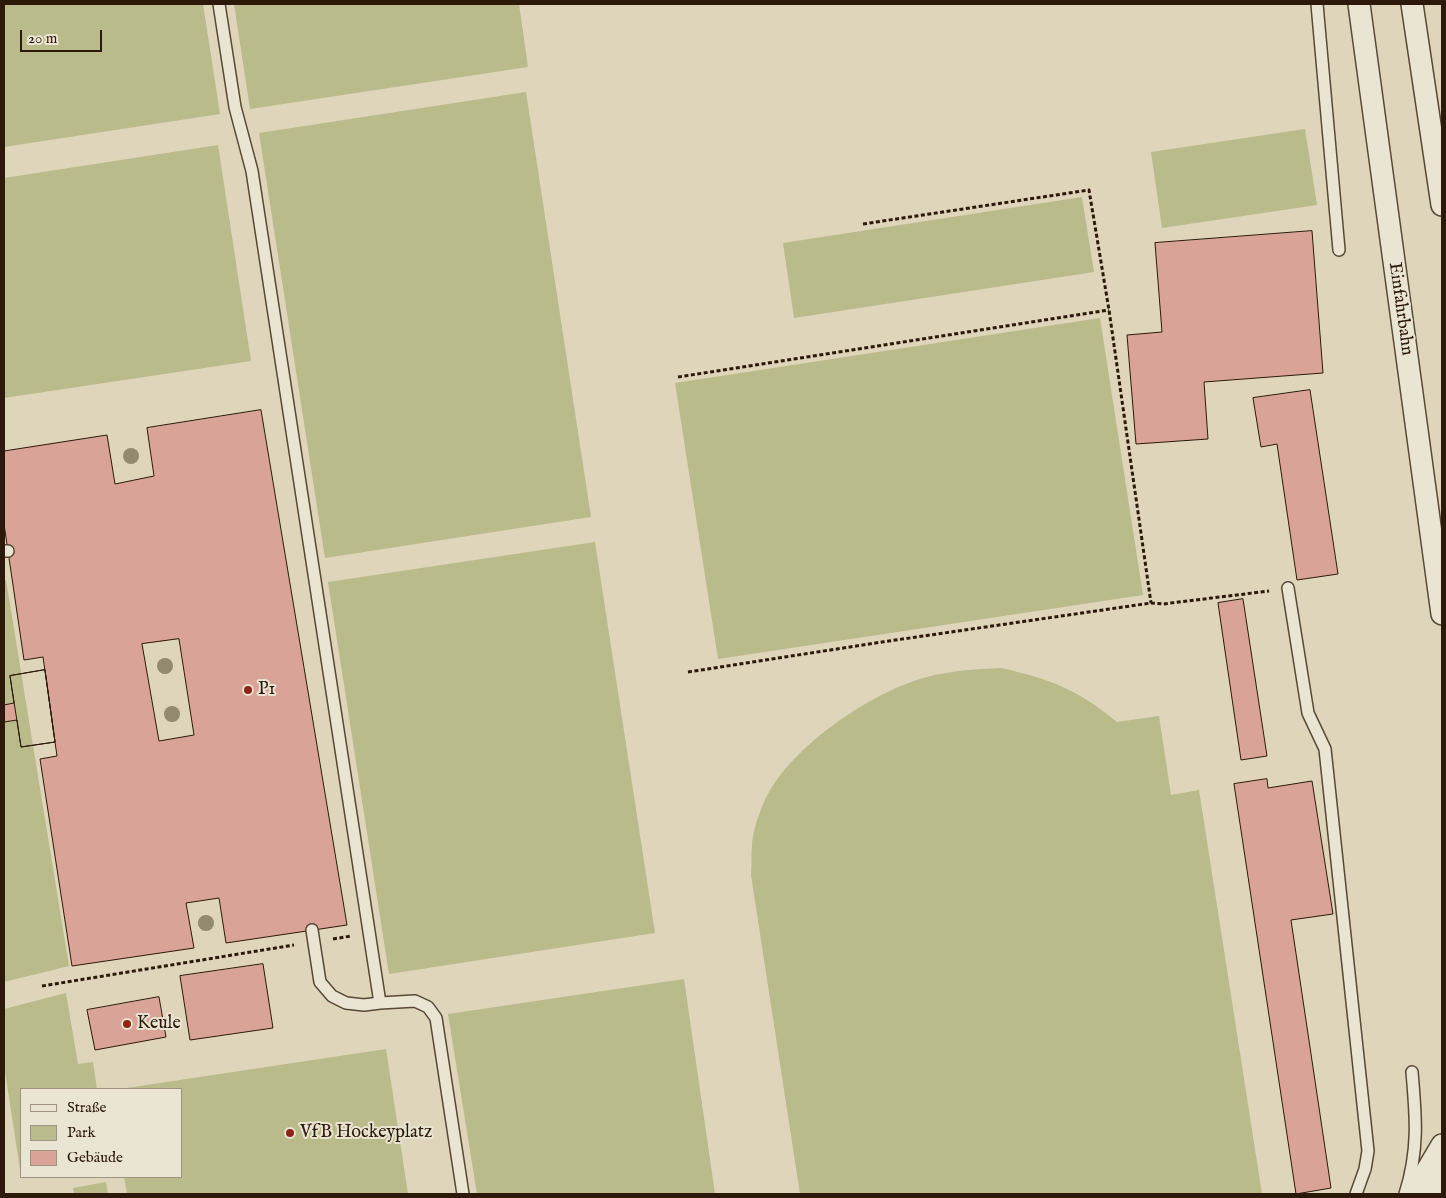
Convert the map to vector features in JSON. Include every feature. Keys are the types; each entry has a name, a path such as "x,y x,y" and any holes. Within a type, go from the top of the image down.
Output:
{"street":[{"name":"Einfahrbahn","path":"1359,4 1442,614"},
{"path":"1412,4 1442,205"},
{"path":"1413,1194 1442,1145"},
{"path":"1435,1194 1442,1173"}],"lane":[{"path":"219,4 235,107 252,171 380,1003"},
{"path":"1317,4 1340,250"},
{"path":"1288,588 1308,713 1326,749 1368,1151 1366,1169 1356,1194"},
{"path":"313,936 320,982 332,996 346,1003 364,1005 415,1001 428,1007 436,1018 463,1194"},
{"path":"1405,1194 1413,1165 1416,1130 1412,1072"}],"path":[{"path":"863,224 1089,190 1109,310 1151,603"},
{"path":"678,377 1109,310"},
{"path":"688,672 1151,603 1163,604 1288,588"},
{"path":"42,986 313,936 369,933"}],"green space":[{"path":"4,4 203,4 220,114 4,147"},
{"path":"234,4 519,4 528,67 250,109"},
{"path":"526,92 591,517 325,558 259,133"},
{"path":"1305,129 1317,205 1162,228 1151,152"},
{"path":"218,145 251,361 4,398 4,178"},
{"path":"1082,197 1094,272 794,318 783,243"},
{"path":"1100,318 1143,595 718,659 675,383"},
{"path":"595,542 655,933 389,974 328,582"},
{"path":"4,580 6,580 69,966 4,982"},
{"path":"1001,668 1049,681 1076,693 1117,722 1159,716 1171,795 1199,790 1262,1194 800,1194 751,875 753,838 762,807 772,787 803,750 824,732 870,701 894,689 940,674"},
{"path":"684,979 715,1194 477,1194 448,1014"},
{"path":"66,993 78,1064 93,1062 97,1088 20,1088 20,1169 4,1065 4,1009"},
{"name":"VfB Hockeyplatz","path":"386,1049 408,1194 127,1194 124,1178 182,1178 182,1088 127,1088"},
{"path":"106,1182 108,1194 74,1194 73,1188"}],"building":[{"path":"1312,231 1323,373 1204,382 1208,439 1136,444 1127,335 1162,332 1155,243"},
{"path":"1310,390 1338,574 1297,580 1277,444 1261,447 1253,398"},
{"name":"P1","path":"261,410 347,925 226,943 219,898 186,903 194,948 72,966 40,759 57,756 43,657 24,660 4,524 4,451 107,435 115,484 154,476 147,428","holes":["179,639 194,735 159,741 142,644"]},
{"path":"1243,599 1267,756 1241,760 1218,603"},
{"path":"45,670 55,742 21,747 17,720 4,722 4,705 14,703 10,676"},
{"path":"45,670 55,742 21,747 10,676"},
{"path":"1267,779 1268,788 1312,781 1333,914 1291,920 1331,1188 1296,1194 1234,784"},
{"path":"263,964 273,1028 190,1040 180,976"},
{"name":"Keule","path":"159,997 166,1037 95,1050 87,1010"}],"place":[{"name":"P1","path":"248,690"},
{"name":"Keule","path":"127,1024"},
{"name":"VfB Hockeyplatz","path":"290,1133"}]}
